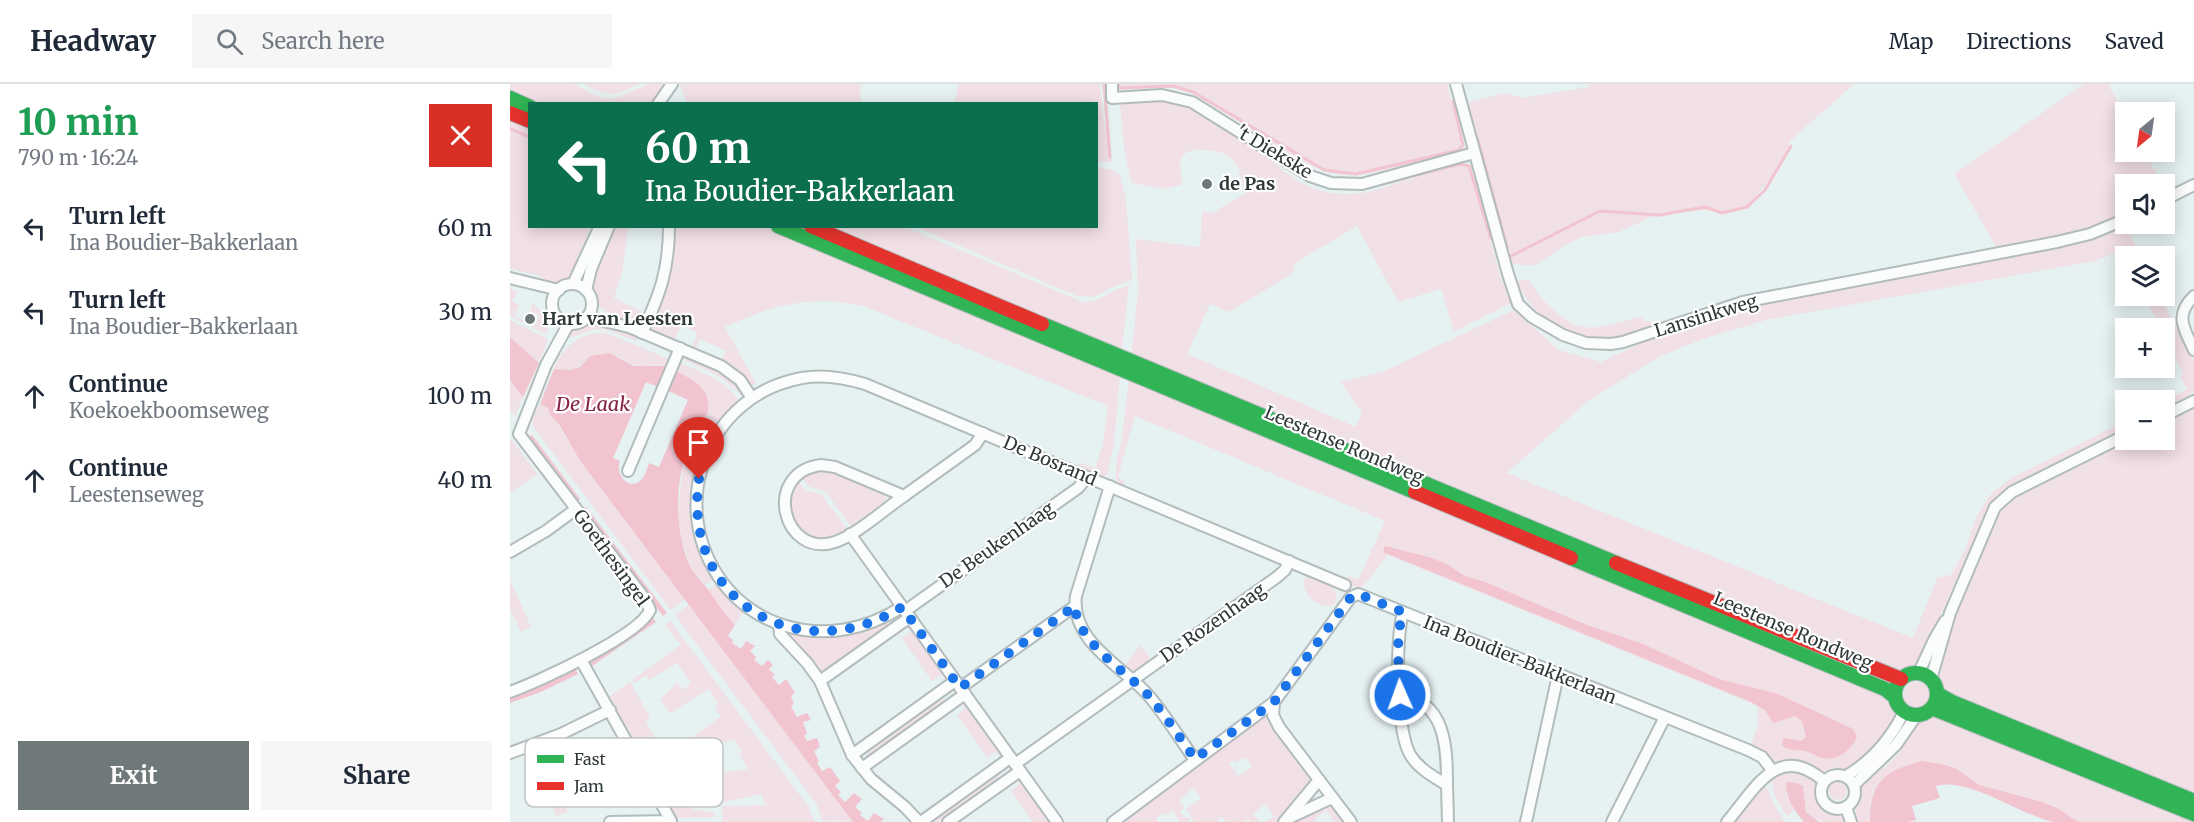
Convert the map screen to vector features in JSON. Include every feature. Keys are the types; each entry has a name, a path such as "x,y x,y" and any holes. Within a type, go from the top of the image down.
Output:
{"main road":[{"path":"510,98 528,106"},
{"path":"510,113 528,120"},
{"name":"Leestense Rondweg","path":"783,228 1117,363"},
{"name":"Leestense Rondweg","path":"816,228 1133,370 1885,689 1895,697"},
{"name":"Leestense Rondweg","path":"1133,370 1901,679"},
{"path":"1938,694 1932,708 1925,714 1910,714 1897,704 1895,697 1896,688 1901,679 1917,673 1931,679 1938,694 1952,702 2194,801"},
{"path":"1932,708 2194,814"}],"street":[{"path":"659,102 672,84"},
{"name":"'t Diekske","path":"1112,84 1113,98 1162,95 1192,102 1310,176 1331,183 1372,182 1474,153"},
{"name":"Lansinkweg","path":"1456,84 1518,303 1545,325 1563,335 1586,343 1623,342 1743,302 2056,242 2090,234 2115,224"},
{"path":"2175,194 2194,185"},
{"path":"573,284 599,228"},
{"path":"586,290 588,278 608,228"},
{"path":"642,333 655,307 661,287 668,254 669,228"},
{"path":"510,278 559,290"},
{"path":"510,278 539,292 553,303"},
{"path":"573,284 590,294 592,304 587,317 576,323 564,320 554,309 553,303 559,290 573,284"},
{"path":"2194,296 2183,311 2182,326 2194,350"},
{"path":"592,304 629,327 729,371 740,380 752,398"},
{"path":"587,317 629,327"},
{"name":"Goethesingel","path":"510,692 581,660 626,632 642,620 650,610 645,599 576,509 514,435 564,320"},
{"path":"628,471 680,348"},
{"name":"De Bosrand","path":"906,611 844,630 814,632 779,624 752,610 726,587 713,568 704,547 697,518 696,496 705,457 715,438 727,421 752,398 771,387 802,378 841,378 873,386 1345,585"},
{"path":"2175,410 2194,401"},
{"path":"904,496 831,465 813,466 797,475 788,487 784,504 786,517 796,532 807,540 821,544 837,542 850,534 904,496 975,445 983,433"},
{"path":"1931,679 1950,614 1995,507 2025,486 2115,441"},
{"name":"De Beukenhaag","path":"906,611 1078,488 1087,477"},
{"path":"1110,486 1079,584 1075,606 1080,622 1089,638 1149,697 1195,759"},
{"path":"510,552 546,531 576,509"},
{"path":"850,534 1057,822"},
{"name":"De Rozenhaag","path":"1015,764 1277,577 1289,561"},
{"name":"Ina Boudier-Bakkerlaan","path":"1274,702 1354,594 1358,594 1757,755 1766,760 1772,770"},
{"path":"852,755 960,688 1075,606"},
{"path":"820,681 906,611"},
{"path":"1403,612 1398,643 1402,733 1407,750 1423,770 1447,785"},
{"path":"1917,673 1950,614"},
{"path":"779,624 780,634 820,681 852,755 862,768 920,822 1015,764"},
{"path":"581,660 625,738"},
{"path":"1526,822 1558,675"},
{"path":"862,768 960,688"},
{"path":"1400,695 1408,696 1428,707 1438,718 1447,751 1448,822"},
{"path":"1113,822 1274,702"},
{"path":"1274,702 1273,715 1279,727 1351,822"},
{"path":"550,738 609,710"},
{"path":"1850,781 1910,714"},
{"path":"1612,822 1665,717"},
{"path":"510,753 525,747"},
{"path":"948,822 1015,764"},
{"path":"1727,822 1772,770 1784,766 1798,766 1816,774 1824,781"},
{"path":"1835,774 1850,781 1855,794 1854,800 1846,807 1834,808 1824,802 1821,790 1824,781 1835,774"},
{"path":"1285,821 1319,780"},
{"path":"1285,821 1332,798"},
{"path":"610,822 671,821 663,807"},
{"path":"1846,807 1851,822"}],"shaded area":[{"path":"510,84 573,84 600,97 613,99 649,84 665,84 653,102 528,102 510,95"},
{"path":"583,84 639,84 611,94"},
{"path":"680,84 861,84 862,102 687,102"},
{"path":"959,84 1100,84 1112,162 1098,161 1098,102 954,102"},
{"path":"1120,84 1447,84 1464,150 1405,166 1346,175 1313,166 1293,156 1201,96 1173,88 1125,88"},
{"path":"1590,84 1854,84 1791,140 1771,181 1760,190 1749,208 1725,213 1709,210 1681,211 1661,217 1651,217 1619,232 1582,237 1537,264 1527,266 1510,263 1467,103 1505,93 1523,98 1589,87"},
{"path":"2084,84 2108,84 2118,102 2115,102 2115,162 2150,162 2157,174 2115,174 2115,219 2094,228 2063,237 1997,248 1954,174"},
{"path":"1148,101 1171,102 1190,107 1269,158 1291,177 1327,192 1354,194 1369,192 1465,163 1471,169 1500,276 1511,303 1454,332 1441,289 1398,302 1357,226 1295,263 1293,273 1229,312 1210,304 1187,354 1356,427 1362,413 1341,382 1382,372 1514,310 1559,350 1601,362 1689,321 1772,299 2039,252 2115,229 2115,234 2129,234 2136,246 2115,246 2115,253 2095,261 1766,320 1700,340 1657,358 1588,401 1507,473 1913,638 1937,578 1951,575 1965,550 1975,519 1991,494 2013,477 2115,426 2115,434 2017,482 1992,501 1917,667 1898,676 1131,357 1138,292 1136,239 1200,247 1202,212 1212,213 1246,193 1239,174 1240,170 1231,158 1222,153 1204,150 1184,154 1180,163 1183,184 1165,189 1132,183 1125,155 1121,104"},
{"path":"510,116 528,125 528,228 591,228 578,256 583,259 573,276 565,283 545,284 545,279 541,276 510,269"},
{"path":"1098,167 1113,170 1120,175 1126,200 1132,280 1094,297 1077,296 918,228 1098,228"},
{"path":"613,228 628,228 622,272 614,298 642,312 636,320 627,317 626,320 601,307 594,297 591,281"},
{"path":"675,228 771,228 1120,375 1114,444 1107,475 1100,477 1077,468 1079,462 1095,468 1103,443 1108,406 866,307 829,301 794,303 742,319 725,327 756,384 751,385 736,370 721,362 726,351 700,339 695,350 691,348 697,336 695,331 681,326 673,341 650,330 670,276"},
{"path":"819,228 907,228 1083,302 1095,300 1129,286 1122,348 1116,352"},
{"path":"1528,280 1555,312 1578,325 1588,328 1598,327 1641,317 1644,321 1649,321 1653,327 1601,339 1571,333 1557,327 1533,307 1516,281"},
{"path":"510,288 517,292 512,301 519,305 514,316 534,326 540,316 531,311 532,303 544,314 548,335 510,316"},
{"path":"2149,306 2165,306 2172,318 2156,318"},
{"path":"510,320 548,339 539,363 510,337"},
{"path":"589,322 608,325 638,337 636,341 603,329 573,337 565,336 570,329"},
{"path":"2175,325 2194,361 2194,390 2175,405 2175,396 2187,389 2180,376 2183,374 2175,357"},
{"path":"606,333 671,360 668,366 642,366 630,364 618,356 590,356 574,368 554,369 561,355 571,344 584,337"},
{"path":"688,357 729,376 741,389 743,397 722,379 681,359"},
{"path":"680,363 721,383 740,402 699,462 694,481 715,578 705,585 689,564 681,536 678,513 683,464 708,410 708,402 699,386 676,371"},
{"path":"1129,378 1338,466 1387,490 1419,500 1890,698 1897,714 1886,737 1850,770 1836,767 1821,772 1798,762 1775,762 1750,747 1758,725 1756,705 1388,555 1361,589 1346,583 1349,576 1358,580 1385,521 1135,416 1118,477 1125,481 1122,488 1116,480 1116,464 1122,439"},
{"path":"510,380 523,397 515,416 510,409"},
{"path":"540,404 548,408 581,462 685,599 671,610 534,428 532,420"},
{"path":"2194,408 2194,796 1943,693 1936,675 1940,658 1991,525 2002,509 2016,496 2115,447 2115,450 2175,450 2175,417"},
{"path":"510,440 537,474 510,493"},
{"path":"819,471 833,472 882,492 886,496 885,501 851,527 826,492 808,486 801,476"},
{"path":"797,480 805,490 821,494 847,529 831,537 822,538 799,528 790,508 791,495"},
{"path":"1312,576 1332,586 1337,598 1334,605 1324,605 1310,597 1303,583 1306,578"},
{"path":"510,580 531,627 521,632 510,608"},
{"path":"719,583 745,610 735,625 723,613 708,590"},
{"path":"689,604 853,822 831,820 823,822 816,803 675,615"},
{"path":"886,620 889,625 826,670 826,674 822,676 786,633 787,631"},
{"path":"670,621 808,806 815,822 722,822 723,806 768,805 761,794 723,800 723,773 748,769 739,754 742,752 734,739 723,743 723,738 692,738 721,716 715,707 718,704 709,689 670,713 660,699 677,683 683,690 691,683 676,663 649,680 646,675 635,683 632,680 681,645 665,625"},
{"path":"909,624 915,628 912,631 945,678 949,676 949,685 941,674 932,681 902,638 911,632 906,625"},
{"path":"1141,645 1152,661 1137,671 1128,672 1123,668"},
{"path":"630,682 650,718 646,721 655,738 630,738 607,698"},
{"path":"1917,682 1926,686 1930,695 1926,704 1917,708 1908,704 1904,695 1908,686"},
{"path":"942,699 944,702 867,756 866,754"},
{"path":"960,701 969,705 966,707 1000,754 1003,753 1004,761 996,751 987,757 957,715 965,708"},
{"path":"1265,715 1313,780 1275,822 1265,822 1274,816 1265,804 1253,814 1259,822 1251,822 1248,819 1244,822 1226,822 1222,816 1219,822 1194,822 1192,818 1187,822 1180,822 1173,811 1156,818 1158,822 1124,822","holes":["1246,757 1252,767 1238,776 1229,763 1234,759 1236,763","1195,789 1201,798 1186,810 1191,816 1187,819 1180,811 1184,808 1179,801"]},
{"path":"1933,715 2194,818 2194,822 2078,822 2059,809 1979,785 1957,769 1905,766 1881,780 1873,792 1870,822 1858,822 1855,806 1860,797 1860,784 1896,757 1905,743 1905,736 1918,720"},
{"path":"1790,770 1804,773 1815,780 1816,797 1819,804 1840,815 1847,822 1813,818 1805,807 1803,786 1789,782 1786,794 1794,810 1787,816 1776,796 1772,780 1773,775"},
{"path":"997,776 998,778 937,822 934,820"},
{"path":"1015,777 1024,781 1021,783 1048,822 1033,822 1011,791 1020,784"},
{"path":"1838,782 1844,785 1847,791 1844,797 1838,800 1832,797 1829,791 1832,785"},
{"path":"1764,786 1785,822 1733,822"},
{"path":"1331,804 1345,822 1335,822 1326,810 1314,820 1315,822 1295,822"},
{"path":"553,807 565,807 567,812 556,816"},
{"path":"669,807 692,807 692,809 714,813 715,817 675,818"}],"water":[{"name":"De Laak","path":"510,337 539,363 523,397 510,380"},
{"name":"De Laak","path":"610,353 633,366 668,366 658,387 646,382 613,458 620,461 619,471 623,479 631,484 640,481 649,463 659,467 688,400 668,391 676,371 696,383 707,396 707,414 684,461 679,490 679,520 688,562 735,625 728,636 733,640 732,643 741,649 746,641 755,646 750,651 756,657 754,660 762,666 768,660 773,665 769,669 775,675 772,677 779,685 786,679 795,693 791,696 794,704 791,706 797,717 807,713 811,720 803,722 807,734 804,735 807,741 817,738 820,747 814,751 819,761 817,763 822,771 830,767 840,781 835,786 841,792 838,795 845,802 854,793 862,799 855,807 862,813 860,815 868,821 874,813 884,819 880,822 853,822 581,462 548,408 540,404 554,369 569,370 580,367 590,356"},
{"path":"532,435 580,499 576,502 527,436"},
{"path":"586,507 667,613 663,616 583,509"},
{"path":"1385,546 1432,558 1465,576 1485,582 1587,625 1643,644 1719,679 1778,694 1853,729 1857,736 1855,741 1848,750 1834,758 1787,749 1782,745 1783,738 1801,741 1806,737 1802,721 1795,716 1773,723 1765,710 1749,701 1383,552"},
{"path":"652,617 656,622 589,668 586,662"},
{"path":"575,668 578,674 541,692 510,703 510,697"},
{"path":"1921,761 1957,769 1979,785 2042,802 2059,809 2078,822 2054,822 1979,791 1949,784 1936,786 1940,798 1912,806 1916,820 1870,822 1873,797 1882,780 1897,769"},
{"path":"1786,783 1803,786 1806,812 1819,822 1804,822 1797,813 1787,794"}],"waterway":[{"path":"1104,84 1110,157"},
{"path":"1119,84 1119,88 1173,86 1193,92 1324,170 1356,174 1459,150 1463,145 1453,101"},
{"path":"510,129 528,136"},
{"path":"1476,141 1478,140 1507,247"},
{"path":"1509,255 1600,211 1659,215 1705,207 1722,213 1747,207 1765,190 1791,146"},
{"path":"1379,185 1460,164 1469,166 1491,239"},
{"path":"1338,188 1352,188"}],"traffic: fast":[{"path":"510,98 528,106"},
{"path":"783,228 1415,492"},
{"path":"1042,324 1616,563"},
{"path":"1571,558 1885,689 1895,697"},
{"path":"1916,673 1924,674 1931,679 1936,686 1937,694 1936,702 1931,709 1924,714 1916,715 1908,714 1901,709 1896,702 1895,694 1896,686 1901,679 1908,674 1916,673"},
{"path":"1938,694 1952,702 2194,801"},
{"path":"1932,708 2194,814"}],"traffic: jam":[{"path":"510,113 528,120"},
{"path":"816,228 1042,324"},
{"path":"1415,492 1571,558"},
{"path":"1616,563 1901,679"}],"place":[{"name":"de Pas","path":"1207,184"},
{"name":"Hart van Leesten","path":"530,319"}],"route":[{"path":"699,479 696,509 704,547 720,578 733,595 744,604 779,624 814,632 857,628 902,607 960,688 1075,606 1083,629 1089,638 1149,697 1195,759 1274,702 1351,597 1358,594 1403,612 1398,643 1400,695"}]}
